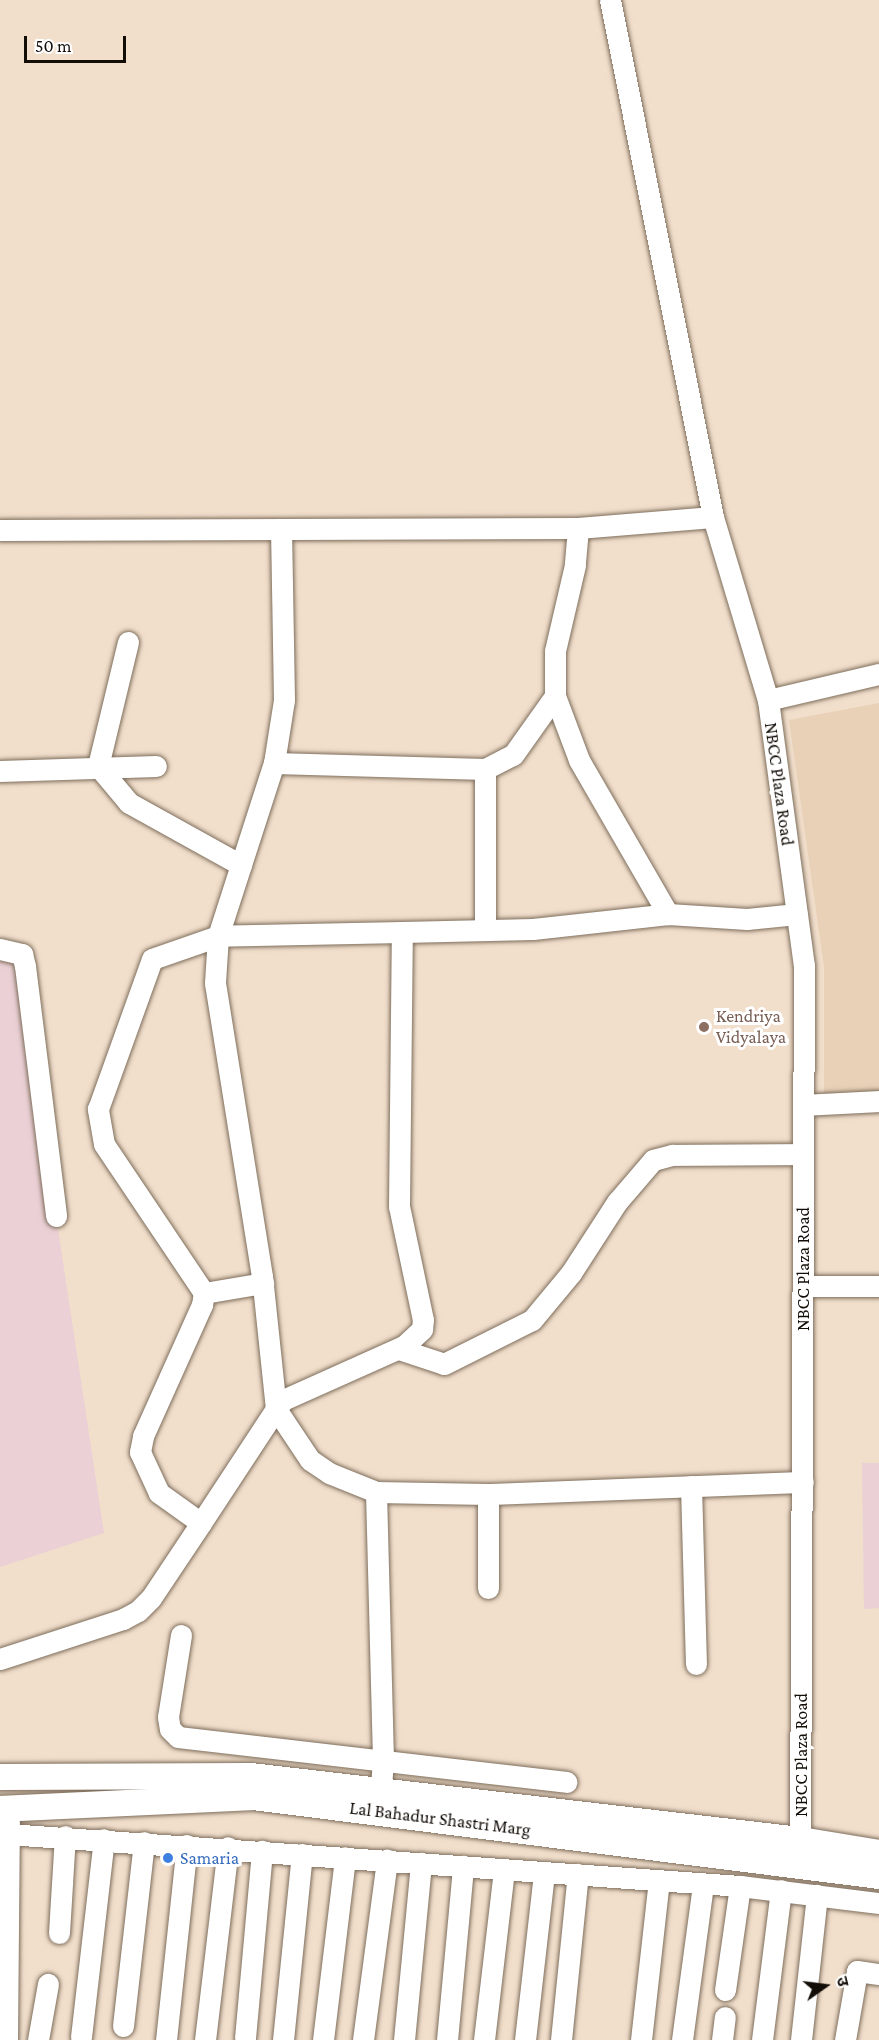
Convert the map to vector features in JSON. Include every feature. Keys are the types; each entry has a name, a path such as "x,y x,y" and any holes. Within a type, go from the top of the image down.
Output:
{"main road":[{"name":"Lal Bahadur Shastri Marg","path":"0,1777 251,1776 800,1840 879,1853"},
{"name":"Lal Bahadur Shastri Marg","path":"5,1809 253,1797 879,1876"}],"street":[{"name":"NBCC Plaza Road","path":"610,0 712,518 768,700 804,965 800,1840"},
{"path":"0,530 281,531 578,528 712,518"},
{"path":"578,528 575,565 555,651 555,696 579,760 668,914"},
{"path":"281,531 284,700 274,763 218,936 215,983 263,1283 276,1409 310,1460 329,1473 376,1492 488,1494 803,1482"},
{"path":"98,766 128,642"},
{"path":"768,700 879,674"},
{"path":"274,763 485,768 513,755 555,696"},
{"path":"98,766 129,803 241,865"},
{"path":"0,771 98,766 156,766"},
{"path":"485,768 485,930"},
{"path":"201,1523 159,1493 140,1452 143,1436 202,1305 204,1293 104,1144 98,1109 152,959 218,936 485,930 668,914 747,919 797,914"},
{"path":"0,1659 123,1619 138,1611 152,1598 283,1400 399,1349 417,1335 423,1320 400,1228 399,1206 402,932"},
{"path":"0,949 22,954 25,966 56,1216"},
{"path":"803,1105 879,1101"},
{"path":"399,1349 444,1365 532,1320 572,1273 617,1202 653,1160 672,1155 803,1154"},
{"path":"204,1293 263,1283"},
{"path":"803,1286 879,1286"},
{"path":"691,1486 696,1664"},
{"path":"376,1492 383,1760 381,1791"},
{"path":"488,1494 488,1588"},
{"path":"181,1635 168,1717 170,1730 178,1737 566,1782"},
{"path":"5,1809 8,1834 7,2040"},
{"path":"8,1834 228,1847 740,1886 879,1903"},
{"path":"59,1934 65,1836"},
{"path":"81,2037 104,1839"},
{"path":"123,2026 144,1842"},
{"path":"166,2040 187,1845"},
{"path":"205,2040 228,1847"},
{"path":"245,2038 262,1851"},
{"path":"284,2040 302,1854"},
{"path":"323,2040 345,1857"},
{"path":"363,2040 387,1860"},
{"path":"404,2040 421,1863"},
{"path":"447,2040 463,1866"},
{"path":"484,2040 504,1869"},
{"path":"525,2040 544,1872"},
{"path":"561,2040 578,1874"},
{"path":"641,2040 659,1880"},
{"path":"682,2040 703,1884"},
{"path":"725,1990 740,1886"},
{"path":"762,2040 781,1890"},
{"path":"801,2040 817,1895"},
{"path":"845,2040 857,1971 879,1974"},
{"path":"38,2040 48,1984"},
{"path":"722,2040 725,2017"}],"shaded area":[{"path":"879,703 879,1094 824,1096 824,967 789,720"},
{"path":"0,957 17,958 104,1533 0,1567"},
{"path":"862,1463 879,1463 879,1608 864,1609"}],"place":[{"name":"Kendriya Vidyalaya","path":"704,1027"},
{"name":"Samaria","path":"168,1858"}]}
